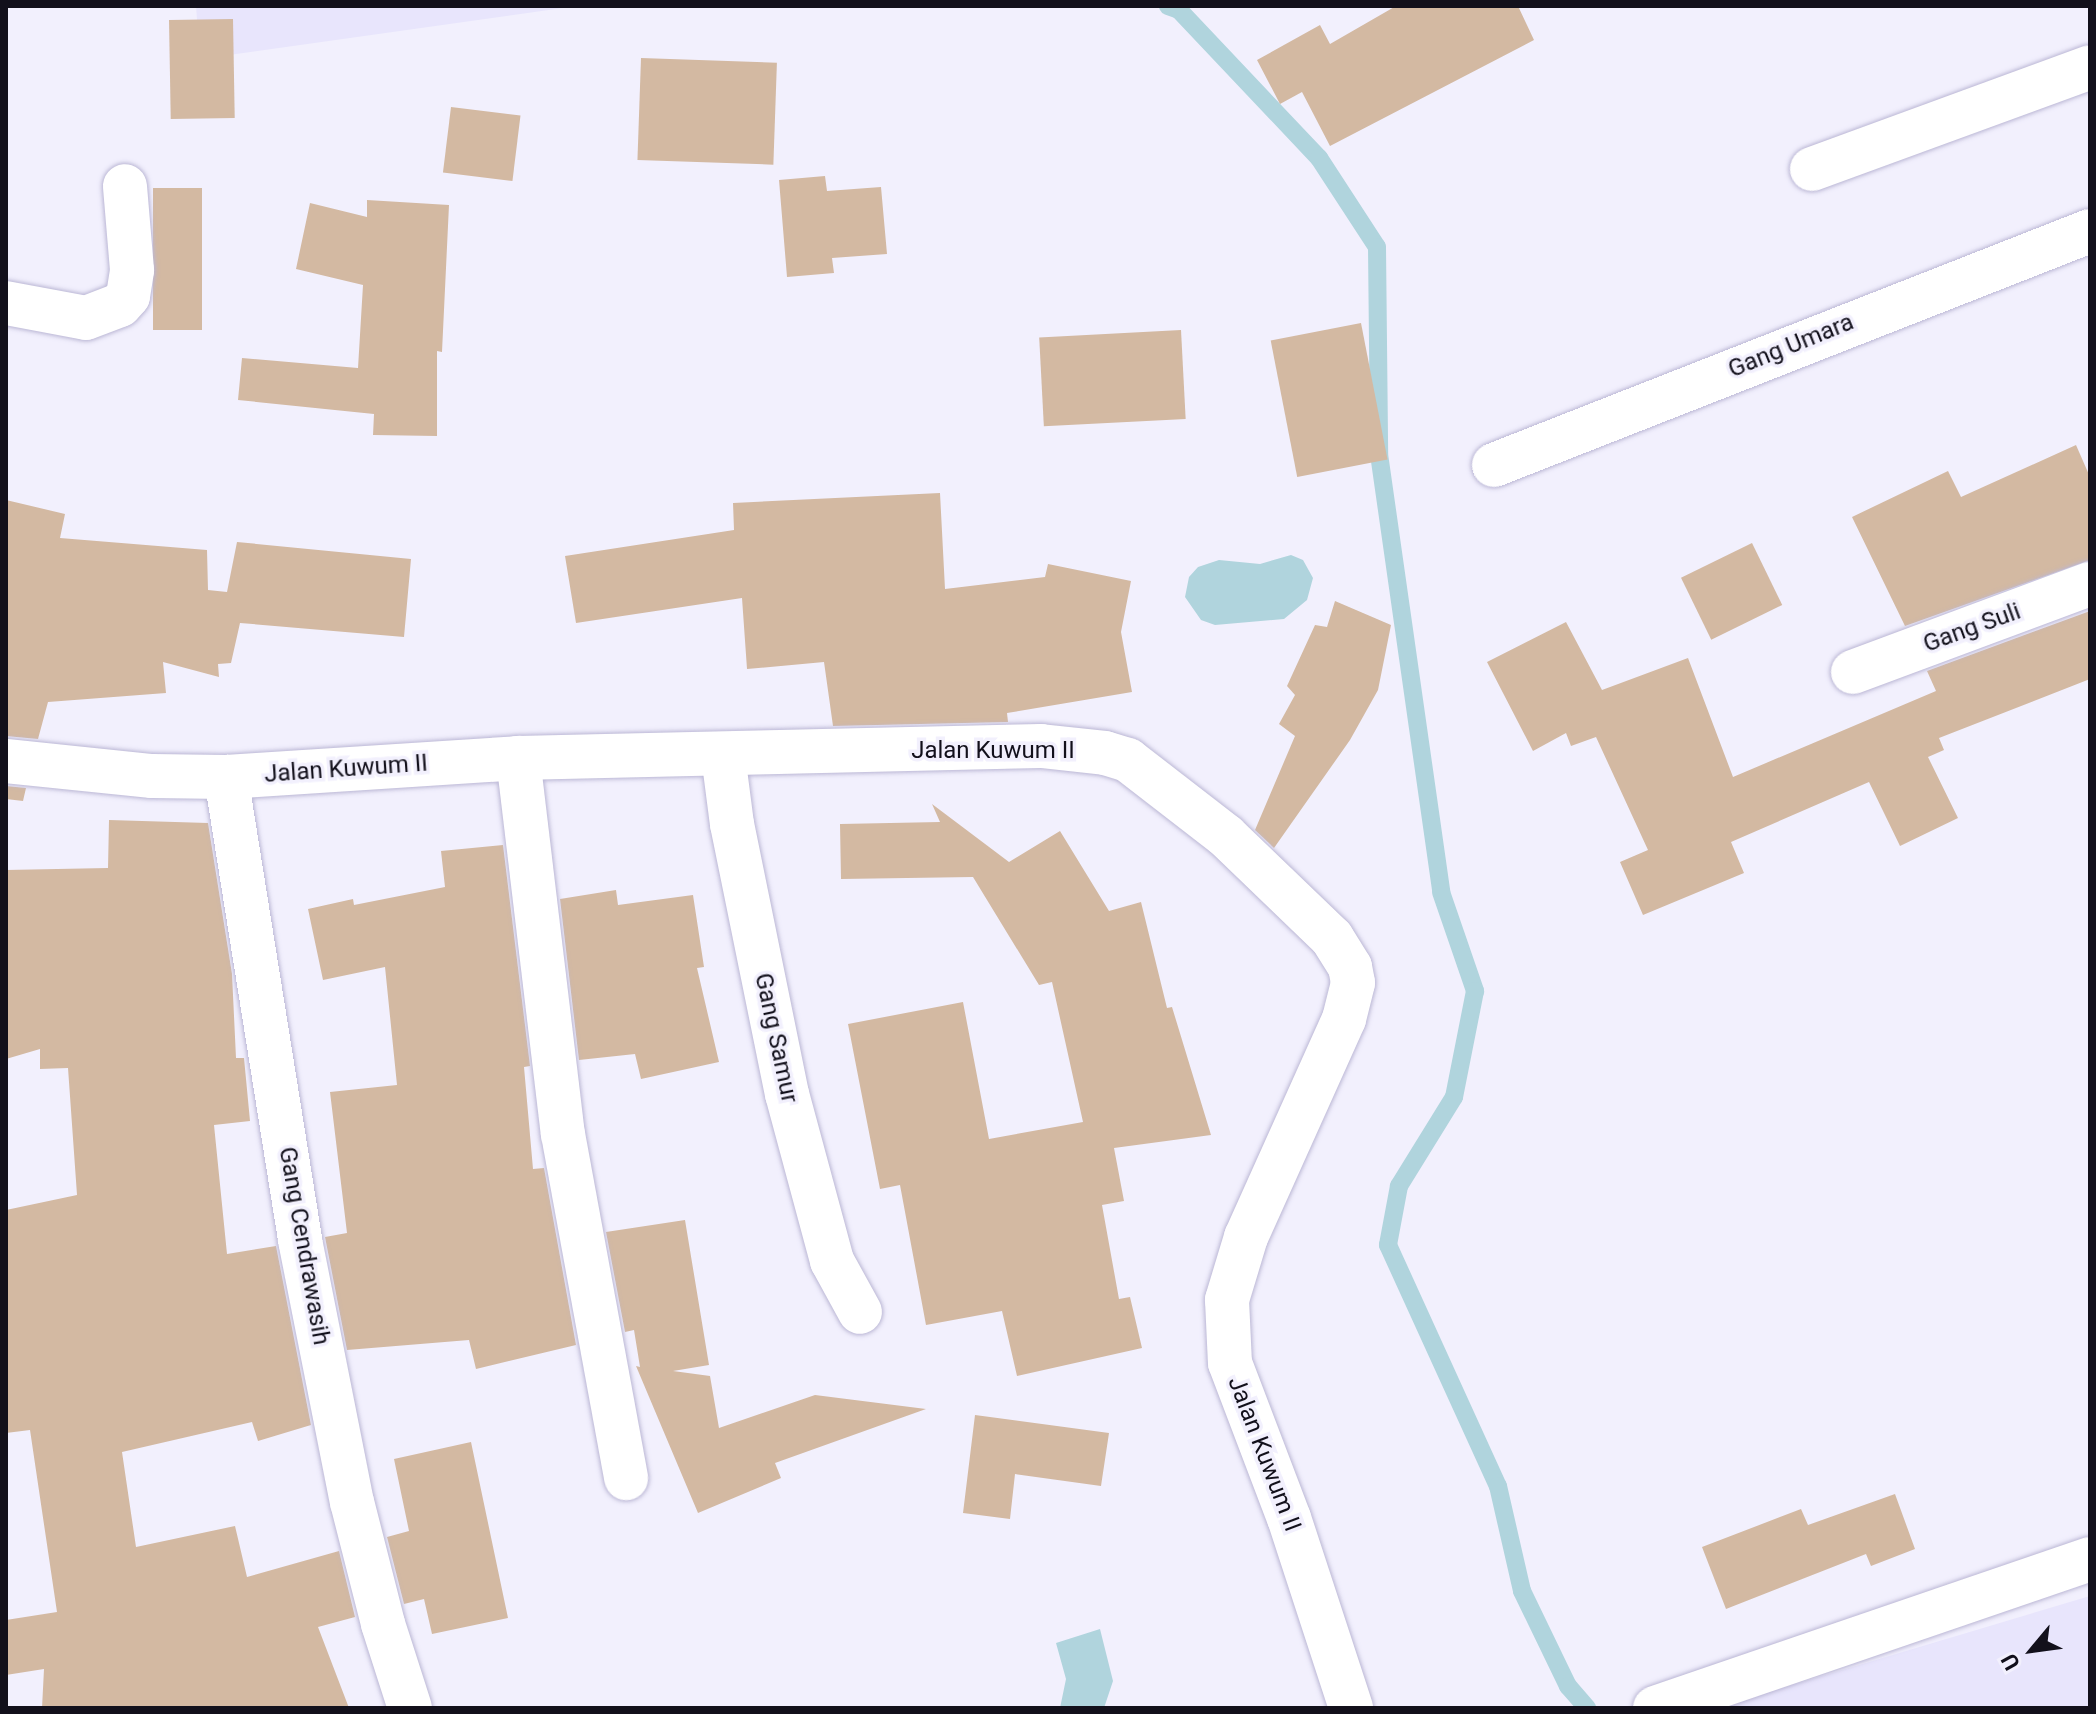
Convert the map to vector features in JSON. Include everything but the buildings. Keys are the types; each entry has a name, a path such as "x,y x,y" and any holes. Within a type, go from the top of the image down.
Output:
{"street":[{"path":"1812,169 2090,67"},
{"path":"6,303 86,318 120,305 128,296 132,270 125,186"},
{"name":"Gang Umara","path":"1494,465 2090,231"},
{"name":"Gang Suli","path":"1853,672 2090,584"},
{"name":"Jalan Kuwum II","path":"6,761 152,776 226,777 518,758 1041,746 1128,760 1226,836 1343,952 1353,983 1344,1019 1252,1224 1227,1300 1230,1363 1289,1518 1351,1708"},
{"name":"Gang Samur","path":"723,755 732,824 787,1094 832,1261 860,1312"},
{"path":"518,758 563,1134 626,1478"},
{"name":"Gang Cendrawasih","path":"226,777 300,1240 349,1486 383,1624 410,1708"},
{"path":"1655,1708 2090,1559"}],"shaded area":[{"path":"196,6 577,6 200,59"},
{"path":"2090,1596 2090,1708 1715,1708"}],"water":[{"path":"1291,555 1303,560 1313,578 1307,600 1284,619 1215,625 1201,620 1185,597 1189,577 1198,567 1219,560 1260,564"},
{"path":"1100,1629 1113,1681 1104,1708 1060,1708 1066,1679 1056,1643"}],"waterway":[{"path":"1168,6 1179,10 1319,158 1377,247 1379,454 1441,892 1475,991 1454,1097 1399,1186 1388,1245 1498,1486 1522,1591 1568,1686 1587,1708"}]}
